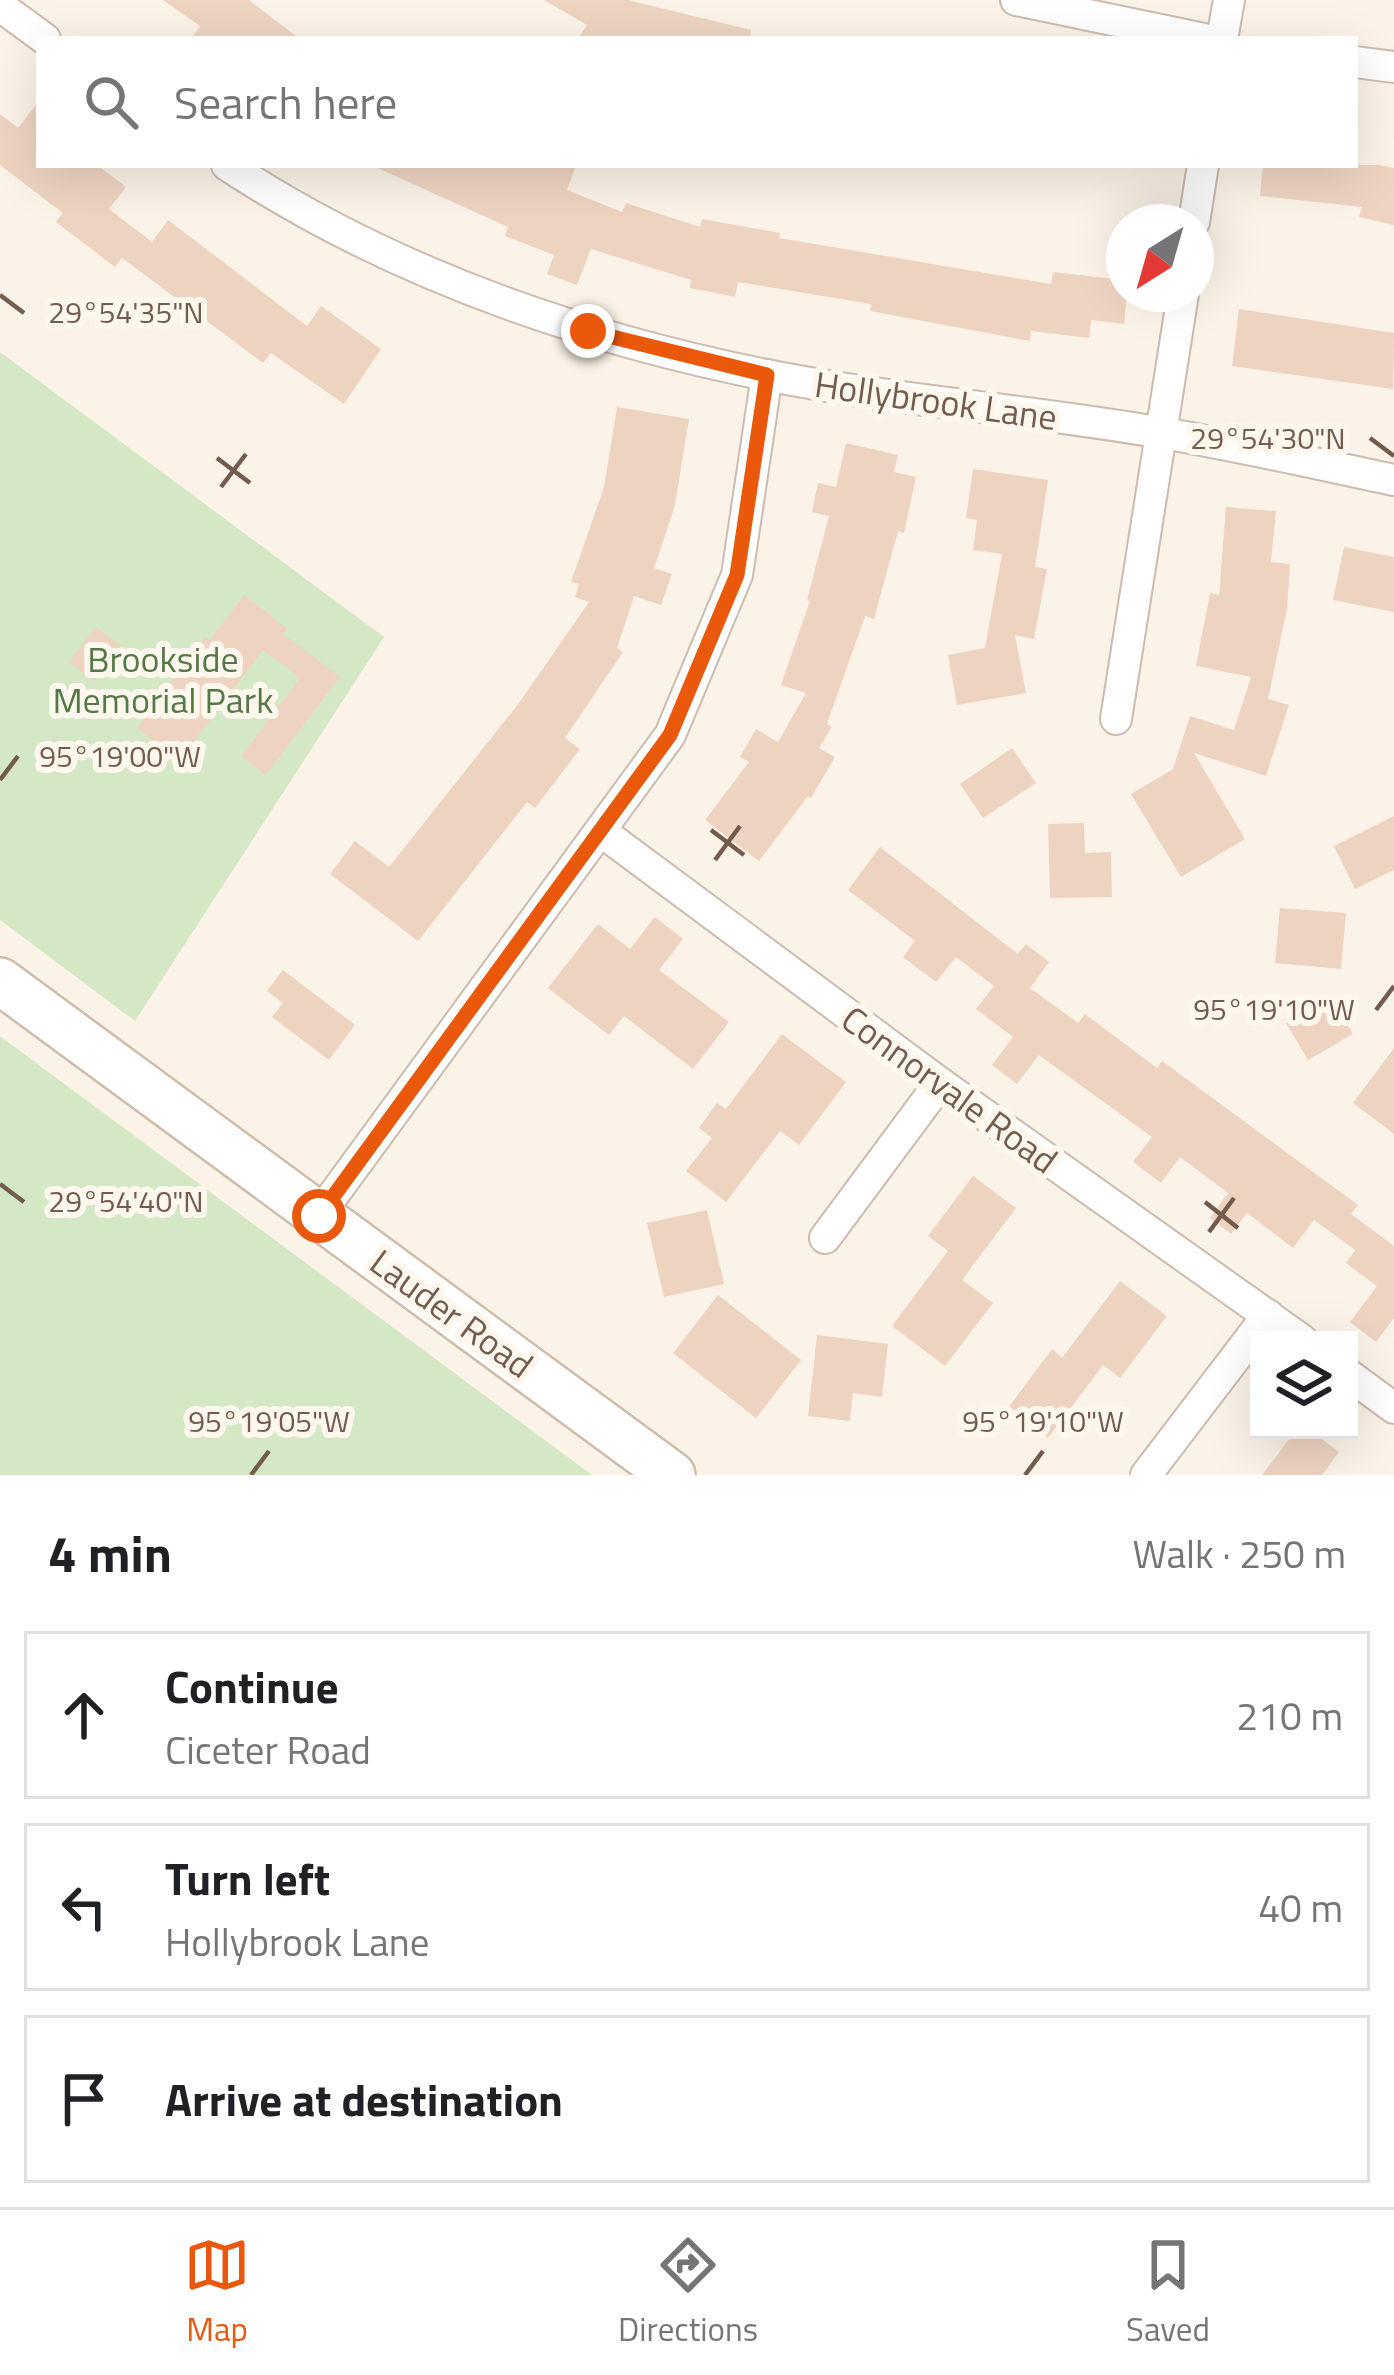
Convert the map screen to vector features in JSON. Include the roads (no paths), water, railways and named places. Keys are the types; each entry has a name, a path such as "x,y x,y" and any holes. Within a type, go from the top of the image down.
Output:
{"main road":[{"name":"Lauder Road","path":"0,981 672,1475"}],"street":[{"path":"1016,0 1190,36"},
{"path":"1222,36 1228,0"},
{"path":"0,6 41,36"},
{"path":"1358,62 1394,67"},
{"name":"Hollybrook Lane","path":"232,168 378,252 588,331 767,375 1161,432 1394,480"},
{"path":"1197,204 1203,168"},
{"path":"1116,719 1180,312"},
{"path":"319,1216 670,735 737,575 767,375"},
{"name":"Connorvale Road","path":"602,832 940,1083 1290,1331"},
{"path":"825,1238 940,1083"},
{"path":"1146,1475 1268,1315"},
{"path":"1358,1382 1394,1408"}],"park label":[{"name":"Brookside Memorial Park","path":"163,678"}]}
